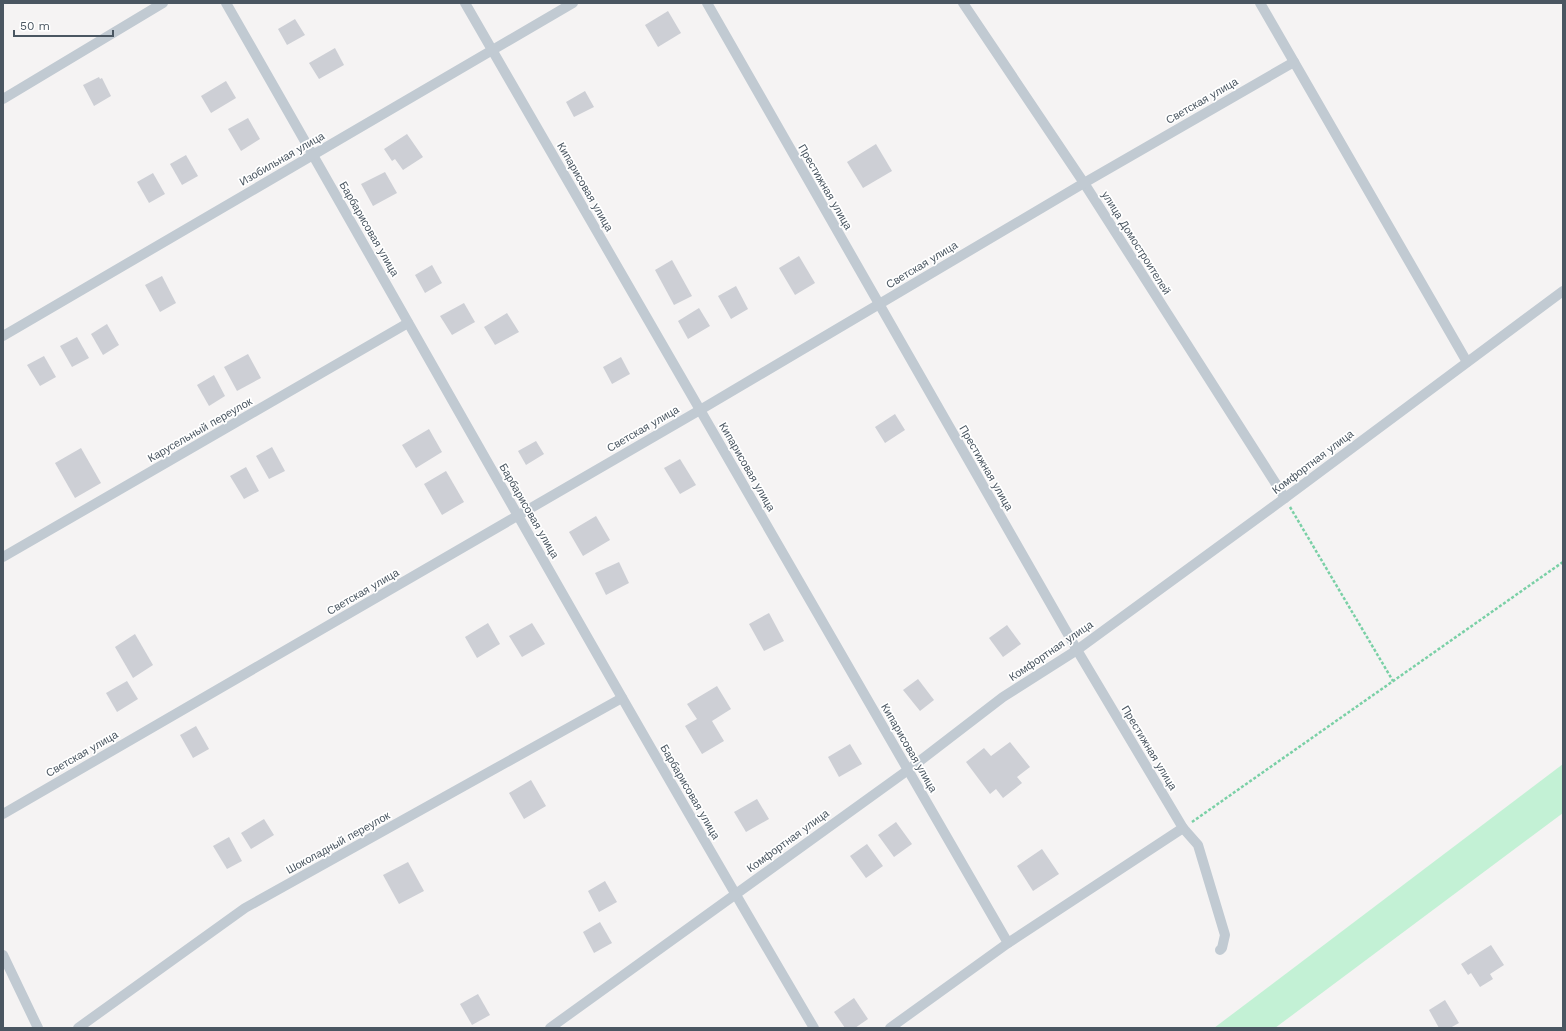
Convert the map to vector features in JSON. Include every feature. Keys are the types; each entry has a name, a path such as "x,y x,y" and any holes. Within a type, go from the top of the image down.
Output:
{"street":[{"path":"3,99 163,3"},
{"name":"Барбарисовая улица","path":"226,3 622,698 814,1028"},
{"name":"Кипарисовая улица","path":"465,3 1008,943"},
{"name":"Изобильная улица","path":"3,336 573,3"},
{"name":"Престижная улица","path":"707,3 1077,650 1183,828 1198,846 1225,935 1222,948 1220,950"},
{"name":"улица Домостроителей","path":"963,3 1084,183 1285,498"},
{"path":"1260,3 1467,362"},
{"name":"Светская улица","path":"3,814 700,410 1084,183 1294,62"},
{"name":"Комфортная улица","path":"550,1028 908,770 1002,697 1077,650 1285,498 1563,290"},
{"name":"Карусельный переулок","path":"3,557 408,323"},
{"name":"Шоколадный переулок","path":"78,1028 245,908 622,698"},
{"path":"890,1028 1008,943 1183,828"},
{"path":"3,955 38,1028"}],"path":[{"path":"1285,498 1393,681"},
{"path":"1183,828 1563,562"}],"green space":[{"path":"1563,764 1563,813 1275,1028 1214,1028"}],"building":[{"path":"668,11 681,33 658,47 645,25"},
{"path":"295,19 305,35 287,45 278,29"},
{"path":"335,48 344,65 319,79 309,63"},
{"path":"99,77 100,79 102,78 111,96 94,106 83,85"},
{"path":"226,81 236,98 211,113 201,96"},
{"path":"585,91 594,107 574,117 566,102"},
{"path":"248,118 260,139 241,151 228,129"},
{"path":"407,134 423,157 403,170 395,159 392,161 384,149"},
{"path":"876,144 892,171 863,188 847,162"},
{"path":"186,155 198,176 182,185 170,164"},
{"path":"385,172 397,193 373,206 361,184"},
{"path":"153,173 165,194 149,203 137,182"},
{"path":"799,256 815,283 795,295 779,268"},
{"path":"672,260 692,296 674,305 655,270"},
{"path":"432,265 442,283 425,293 415,275"},
{"path":"162,276 176,303 160,312 145,285"},
{"path":"736,286 748,309 731,319 718,296"},
{"path":"464,303 475,322 452,335 440,316"},
{"path":"699,308 710,326 688,339 678,321"},
{"path":"507,313 519,332 495,345 484,327"},
{"path":"107,324 119,345 103,355 91,334"},
{"path":"77,337 89,358 72,367 60,346"},
{"path":"248,354 261,378 237,391 224,367"},
{"path":"44,356 56,377 40,386 27,365"},
{"path":"621,357 630,374 612,384 603,367"},
{"path":"214,375 225,396 209,406 197,385"},
{"path":"895,414 905,430 885,443 875,427"},
{"path":"429,429 442,452 416,468 402,445"},
{"path":"536,441 544,454 526,465 518,451"},
{"path":"272,447 285,471 269,479 256,456"},
{"path":"81,448 101,483 75,498 55,463"},
{"path":"680,459 696,485 680,494 664,468"},
{"path":"246,467 259,491 244,499 230,476"},
{"path":"446,471 464,502 442,515 424,484"},
{"path":"596,516 610,540 583,556 569,532"},
{"path":"619,562 629,583 606,595 595,573"},
{"path":"769,613 784,641 764,651 749,624"},
{"path":"488,623 500,644 477,658 465,637"},
{"path":"532,623 545,644 522,657 509,636"},
{"path":"1007,625 1021,644 1003,657 989,638"},
{"path":"135,634 153,665 133,678 115,647"},
{"path":"918,679 934,700 920,711 903,690"},
{"path":"127,681 138,699 117,712 106,693"},
{"path":"717,686 731,709 712,721 724,741 702,754 685,726 697,719 687,704"},
{"path":"196,726 209,749 193,758 180,735"},
{"path":"1010,742 1030,767 1017,777 1022,783 1003,798 996,789 990,794 966,762 984,748 991,756"},
{"path":"850,744 862,764 839,777 828,757"},
{"path":"531,780 546,806 524,819 509,793"},
{"path":"757,799 769,819 746,832 734,812"},
{"path":"264,819 274,835 251,849 241,833"},
{"path":"896,822 912,844 894,857 878,835"},
{"path":"229,837 242,861 227,869 213,846"},
{"path":"867,844 883,866 866,878 850,856"},
{"path":"1042,849 1059,874 1033,891 1017,866"},
{"path":"408,862 424,891 399,904 383,875"},
{"path":"605,881 617,902 599,912 588,891"},
{"path":"600,922 612,943 594,953 583,932"},
{"path":"1491,945 1504,965 1490,974 1493,979 1480,987 1471,973 1468,975 1461,964"},
{"path":"478,994 490,1015 472,1025 460,1004"},
{"path":"854,998 868,1019 855,1028 845,1028 834,1012"},
{"path":"1445,1000 1459,1023 1450,1028 1439,1028 1429,1010"}]}
